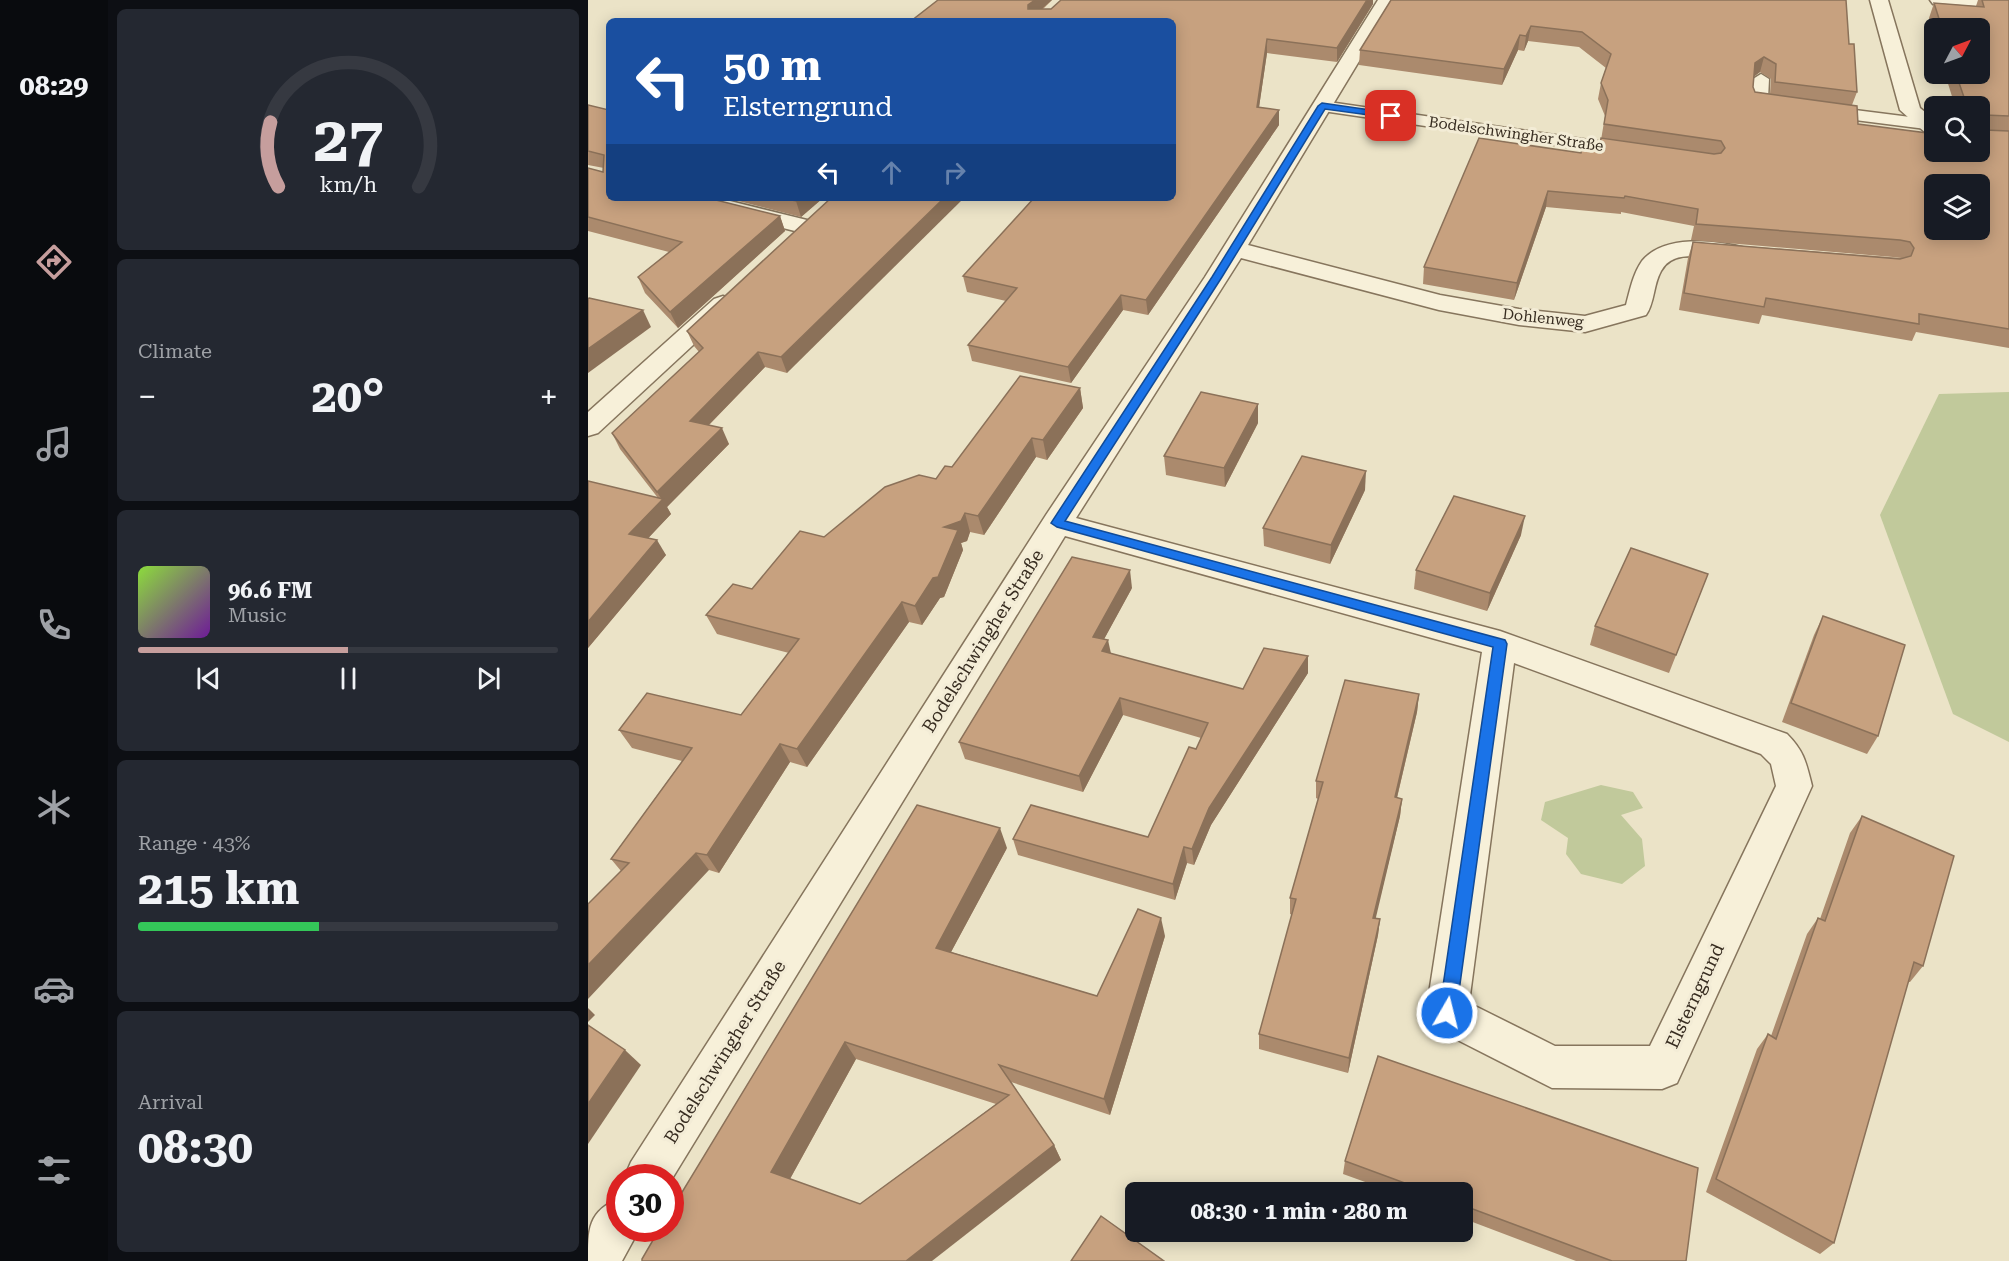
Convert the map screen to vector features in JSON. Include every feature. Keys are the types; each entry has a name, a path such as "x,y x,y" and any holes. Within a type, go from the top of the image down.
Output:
{"street":[{"name":"Bodelschwingher Straße","path":"656,1164 1057,523 1182,333 1387,0"},
{"path":"1879,0 1910,110 1924,122"},
{"path":"1939,0 2009,5"},
{"path":"702,201 807,228"},
{"name":"Dohlenweg","path":"1233,249 1439,302 1519,317 1585,324 1637,310 1651,266 1666,254 1687,249 1756,255"},
{"path":"588,427 737,291"},
{"name":"Elsterngrund","path":"1057,523 1500,644 1774,744 1787,758 1794,786 1662,1068 1552,1067 1447,1013 1500,644"},
{"path":"594,1261 606,1242"}],"lane":[{"path":"1761,79 1759,103 1924,127"},
{"name":"Bodelschwingher Straße","path":"1322,106 1651,154"}],"green space":[{"path":"2009,392 2009,742 1953,714 1880,515 1939,394"},
{"path":"1601,785 1633,792 1643,808 1621,815 1642,839 1645,866 1622,884 1581,874 1566,854 1568,838 1541,820 1545,802"}],"building":[{"path":"938,0 1035,0 1028,5 1028,9 1051,9 1061,0 1367,0 1337,48 1267,39 1257,107 1279,110 1146,300 1121,295 1068,367 968,345 1017,288 963,276 1031,201 1176,201 1176,18 915,18"},
{"path":"1391,0 1846,0 1849,44 1854,44 1857,92 1775,82 1776,64 1764,57 1755,63 1753,87 1755,92 1857,106 1858,124 1924,133 1924,162 1990,162 1990,130 2009,131 2009,329 1919,314 1919,324 1766,298 1764,307 1684,293 1693,242 1900,259 1911,256 1914,248 1910,242 1900,240 1696,224 1698,209 1625,196 1624,198 1548,191 1517,283 1424,267 1479,138 1581,153 1583,146 1600,146 1601,138 1714,154 1721,153 1725,148 1721,141 1604,124 1608,100 1601,83 1611,54 1582,32 1531,26 1526,36 1520,35 1504,69 1360,50"},
{"path":"1982,0 2009,0 2009,116 1990,115 1990,96 1964,96 1959,84 1990,84 1990,18 1939,18 1934,3 1984,7"},
{"path":"588,105 606,109 606,201 720,201 780,216 670,312 638,277 682,242 588,217 588,168 603,172 604,155 588,151"},
{"path":"828,201 941,201 781,357 758,352 690,421 722,428 657,492 612,433 703,348 687,331"},
{"path":"589,298 643,310 588,349"},
{"path":"1020,376 1080,388 1043,440 1032,438 978,516 965,513 961,521 944,527 958,530 938,577 933,578 915,606 902,602 797,749 780,744 707,855 696,853 588,965 588,904 629,863 611,859 692,748 619,730 647,693 741,715 799,639 706,615 733,584 752,589 800,531 824,537 885,487 919,475 936,479 945,466 952,467"},
{"path":"1201,392 1258,404 1224,468 1164,456"},
{"path":"1302,456 1366,471 1331,545 1263,528"},
{"path":"588,481 663,499 629,534 657,540 588,622"},
{"path":"1454,496 1525,516 1490,593 1416,570"},
{"path":"1631,548 1708,574 1676,655 1595,626"},
{"path":"1072,557 1130,570 1093,637 1108,640 1102,651 1243,689 1264,648 1308,656 1209,808 1192,849 1184,847 1173,884 1013,839 1031,805 1148,837 1189,747 1196,749 1208,723 1120,698 1079,776 959,742"},
{"path":"1823,616 1905,645 1878,736 1791,703"},
{"path":"1345,680 1419,694 1395,797 1402,799 1373,918 1380,919 1349,1058 1259,1034 1296,899 1290,898 1323,782 1316,781"},
{"path":"917,805 1000,828 936,948 1097,996 1138,909 1161,918 1104,1099 999,1065 1054,1145 906,1261 642,1261 652,1242 684,1242 684,1189","holes":["845,1042 1009,1095 860,1204 771,1172"]},
{"path":"1862,816 1954,856 1923,966 1914,962 1834,1243 1716,1179 1768,1034 1776,1039 1818,918 1825,921"},
{"path":"588,1025 625,1050 588,1104"},
{"path":"1378,1056 1698,1168 1686,1261 1612,1261 1473,1209 1473,1182 1402,1182 1345,1161"},
{"path":"1101,1216 1125,1233 1125,1242 1137,1242 1164,1261 1071,1261"}],"route":[{"path":"1391,116 1322,106 1217,277 1057,523 1500,644 1447,1013"}]}
